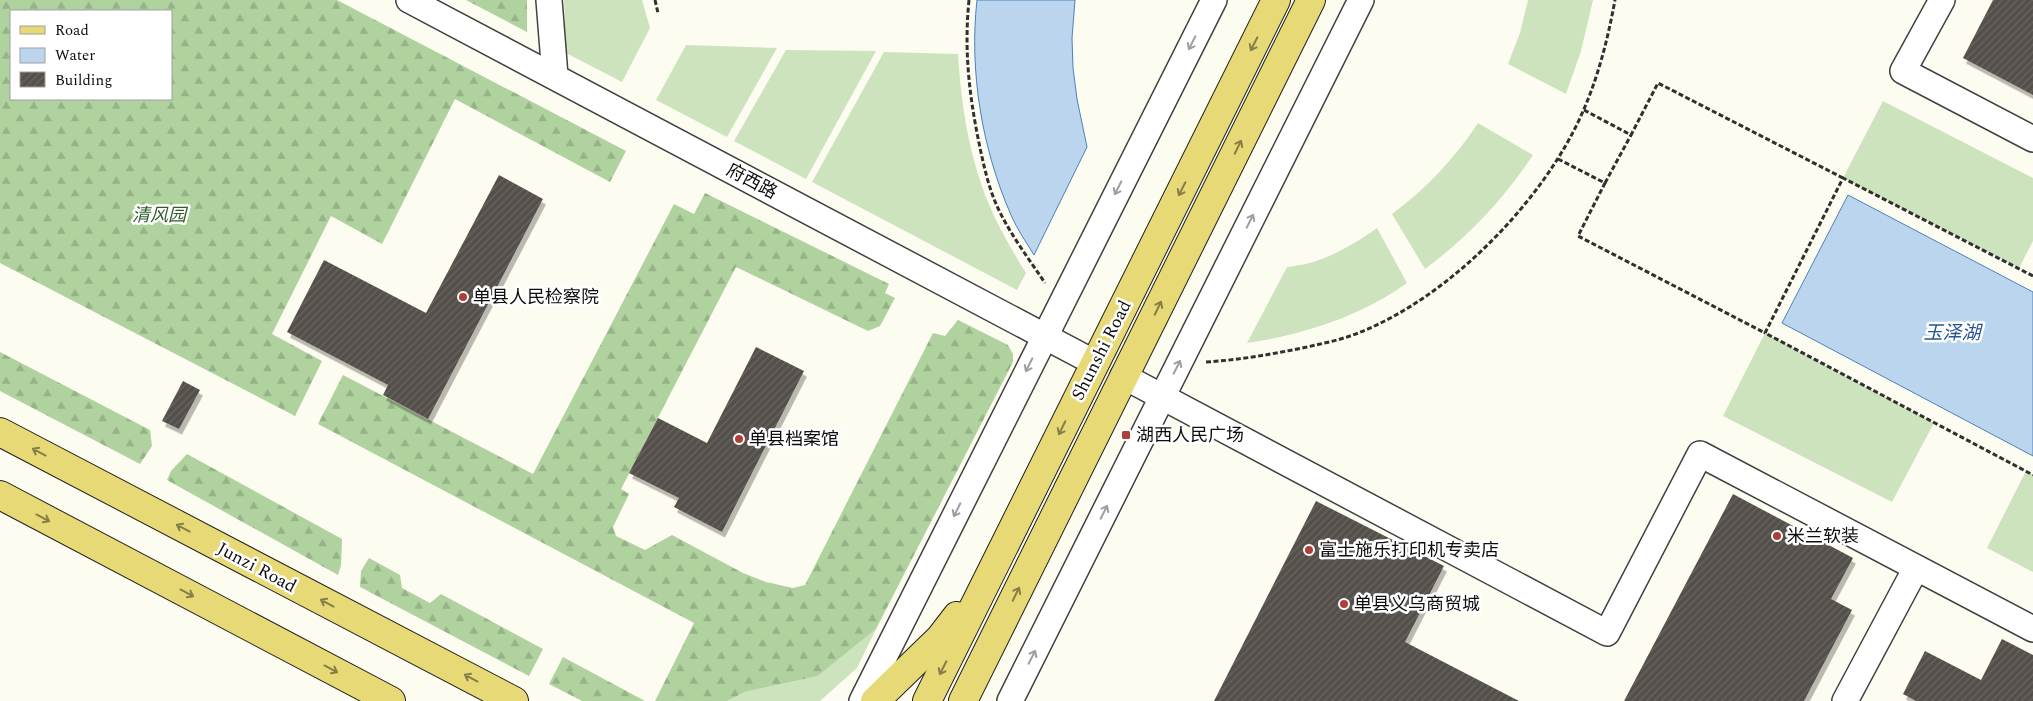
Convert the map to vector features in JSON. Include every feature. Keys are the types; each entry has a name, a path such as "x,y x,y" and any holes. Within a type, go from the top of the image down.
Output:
{"main road":[{"name":"Shunshi Road","path":"927,701 1276,0"},
{"name":"Shunshi Road","path":"963,701 1311,0"},
{"name":"Junzi Road","path":"0,432 514,701"},
{"path":"0,495 391,701"},
{"path":"875,701 940,638 990,573"},
{"path":"981,701 1001,624"}],"street":[{"name":"府西路","path":"409,0 1095,363"},
{"path":"549,0 554,76"},
{"path":"862,701 1214,0"},
{"path":"1010,701 1361,0"},
{"path":"1942,0 1903,71 2033,139"},
{"path":"1124,376 1607,633 1700,454 2033,629"},
{"path":"1845,701 1916,568"}],"path":[{"path":"655,0 658,13"},
{"path":"969,0 967,17 968,78 971,110 984,167 994,198 1008,227 1047,287"},
{"path":"1203,362 1238,360 1330,341 1358,333 1410,307 1482,250 1521,211 1558,159 1584,110 1605,52 1615,0"},
{"path":"2033,276 1658,83 1578,236 2033,475"},
{"path":"1584,110 1631,135"},
{"path":"1558,159 1605,184"},
{"path":"1765,333 1844,178"}],"green space":[{"name":"清风园","path":"0,0 337,0 626,151 610,182 455,99 382,244 331,216 272,334 322,361 295,416 0,263"},
{"path":"466,0 527,0 527,32"},
{"path":"564,0 642,0 650,28 622,82 566,53"},
{"path":"1528,0 1593,0 1581,51 1566,94 1508,64 1520,33"},
{"path":"686,45 777,48 727,137 656,100"},
{"path":"786,50 876,51 806,179 734,141"},
{"path":"884,52 958,54 961,92 967,129 981,184 996,220 1026,273 1017,290 812,182"},
{"path":"1883,101 2033,178 2033,241 2019,268 1843,178"},
{"path":"1478,123 1533,155 1522,172 1484,217 1456,244 1425,269 1392,214 1417,194 1439,172"},
{"path":"705,193 889,284 885,293 895,298 880,326 868,331 736,267 621,489 629,494 613,527 616,536 645,550 672,535 743,573 766,582 793,588 805,585 933,333 945,336 958,320 1008,345 1013,354 1013,362 876,629 818,676 745,692 727,701 655,701 694,623 318,424 343,375 533,474 674,204 694,214"},
{"path":"1377,228 1407,283 1370,305 1331,322 1289,335 1247,343 1287,267 1312,262 1335,254"},
{"path":"1765,333 1934,423 1892,502 1723,416"},
{"path":"0,352 150,430 152,446 140,464 0,391"},
{"path":"187,454 342,539 341,565 338,575 167,480 171,471"},
{"path":"2026,471 2033,475 2033,572 1987,548"},
{"path":"369,558 400,575 402,588 430,603 441,594 543,649 529,676 360,587 361,571"},
{"path":"876,629 857,668 820,701 727,701 745,692 818,676"},
{"path":"563,657 645,701 582,701 549,684"}],"water":[{"path":"977,0 1075,0 1072,38 1073,68 1087,147 1034,255 1011,215 992,164 985,137 980,109 975,54"},
{"name":"玉泽湖","path":"1848,195 2033,292 2033,456 1782,323"}],"building":[{"path":"1993,0 2033,0 2033,95 1963,58"},
{"path":"499,175 543,199 428,419 383,395 388,385 287,332 324,260 426,313"},
{"name":"单县档案馆","path":"756,347 804,371 722,532 674,507 679,498 629,473 658,418 707,443"},
{"path":"183,381 200,390 179,429 162,421"},
{"path":"1733,494 1853,558 1831,599 1852,610 1804,701 1624,701"},
{"name":"单县义乌商贸城","path":"1316,501 1444,566 1405,642 1519,701 1214,701"},
{"path":"2002,639 2033,655 2033,701 1916,701 1903,694 1925,651 1981,680"}],"place":[{"name":"单县人民检察院","path":"463,297"},
{"name":"湖西人民广场","path":"1126,435"},
{"name":"单县档案馆","path":"739,439"},
{"name":"米兰软装","path":"1777,536"},
{"name":"富士施乐打印机专卖店","path":"1309,550"},
{"name":"单县义乌商贸城","path":"1344,604"}]}
